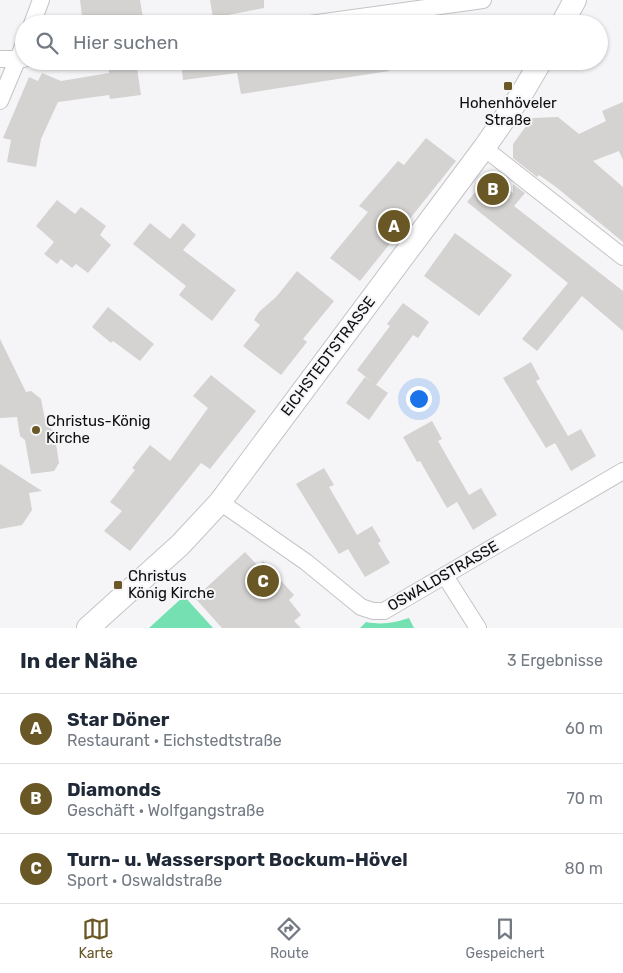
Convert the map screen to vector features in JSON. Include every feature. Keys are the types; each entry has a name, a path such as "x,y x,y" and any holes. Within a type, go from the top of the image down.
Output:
{"street":[{"path":"35,15 41,0"},
{"path":"375,15 483,0"},
{"path":"567,15 575,0"},
{"path":"0,59 15,59"},
{"path":"0,101 16,70"},
{"name":"EICHSTEDTSTRASSE","path":"88,628 180,545 220,502 484,148 521,95 536,70"},
{"path":"484,148 623,257"},
{"name":"OSWALDSTRASSE","path":"220,502 306,562 361,607 373,611 384,611 623,471"},
{"path":"445,576 478,628"}],"green space":[{"path":"184,596 213,628 149,628"},
{"path":"409,618 414,628 360,628 366,622 388,623"}],"building":[{"path":"80,0 140,0 142,15 82,15"},
{"path":"210,0 264,0 264,8 228,15 212,15"},
{"path":"109,70 137,70 141,95 110,99 109,95 58,102 41,139 36,167 7,162 11,140 3,138 29,77 38,81 42,73 61,81 109,73"},
{"path":"182,70 389,71 241,94 237,73 183,80"},
{"path":"623,102 623,160 619,151 593,161 623,187 623,242 556,187 539,175 537,177 513,158 513,144 532,118 558,117 579,134 606,121 602,111"},
{"path":"426,138 456,161 360,281 330,258 368,212 359,206 398,161 404,165"},
{"path":"490,174 513,193 513,184 525,193 514,206 623,291 623,331 582,296 537,351 522,339 568,283 467,202"},
{"path":"57,200 75,214 81,207 106,226 100,235 111,245 88,273 76,264 72,268 61,259 57,264 44,254 54,242 36,226"},
{"path":"150,223 170,239 183,223 196,235 183,250 236,290 212,321 179,295 186,286 133,244"},
{"path":"455,233 512,275 479,316 424,276"},
{"path":"297,271 334,301 303,339 307,342 281,375 243,346 260,325 254,320 259,312 277,296"},
{"path":"403,303 429,322 418,338 413,335 376,385 357,370 390,326 387,324"},
{"path":"108,307 154,344 140,361 113,341 111,343 92,327"},
{"name":"Christus-König Kirche","path":"0,339 26,392 31,391 41,399 46,425 54,431 59,463 54,471 31,474 25,440 20,436 17,417 0,418"},
{"path":"531,362 540,379 536,381 568,436 546,448 503,378"},
{"path":"211,375 256,411 210,469 201,463 130,551 104,531 122,511 110,502 135,470 132,468 150,445 170,461 208,408 193,396"},
{"path":"365,377 388,393 369,420 346,403"},
{"path":"432,421 442,439 438,441 469,495 481,488 497,515 473,530 457,502 447,508 420,461 417,462 403,437"},
{"path":"581,429 596,456 571,471 555,443"},
{"path":"0,464 42,491 29,493 32,510 22,525 0,529"},
{"path":"324,468 334,485 329,487 357,535 372,526 381,541 378,543 390,563 365,577 348,549 339,554 296,484"},
{"path":"245,552 258,566 263,561 294,595 289,600 301,615 294,621 301,628 222,628 195,598"}],"place":[{"name":"Hohenhöveler Straße","path":"508,86"},
{"name":"Diamonds","path":"493,189"},
{"name":"Star Döner","path":"394,226"},
{"name":"Christus-König Kirche","path":"36,430"},
{"name":"Turn- u. Wassersport Bockum-Hövel","path":"263,581"},
{"name":"Christus König Kirche","path":"118,585"}]}
